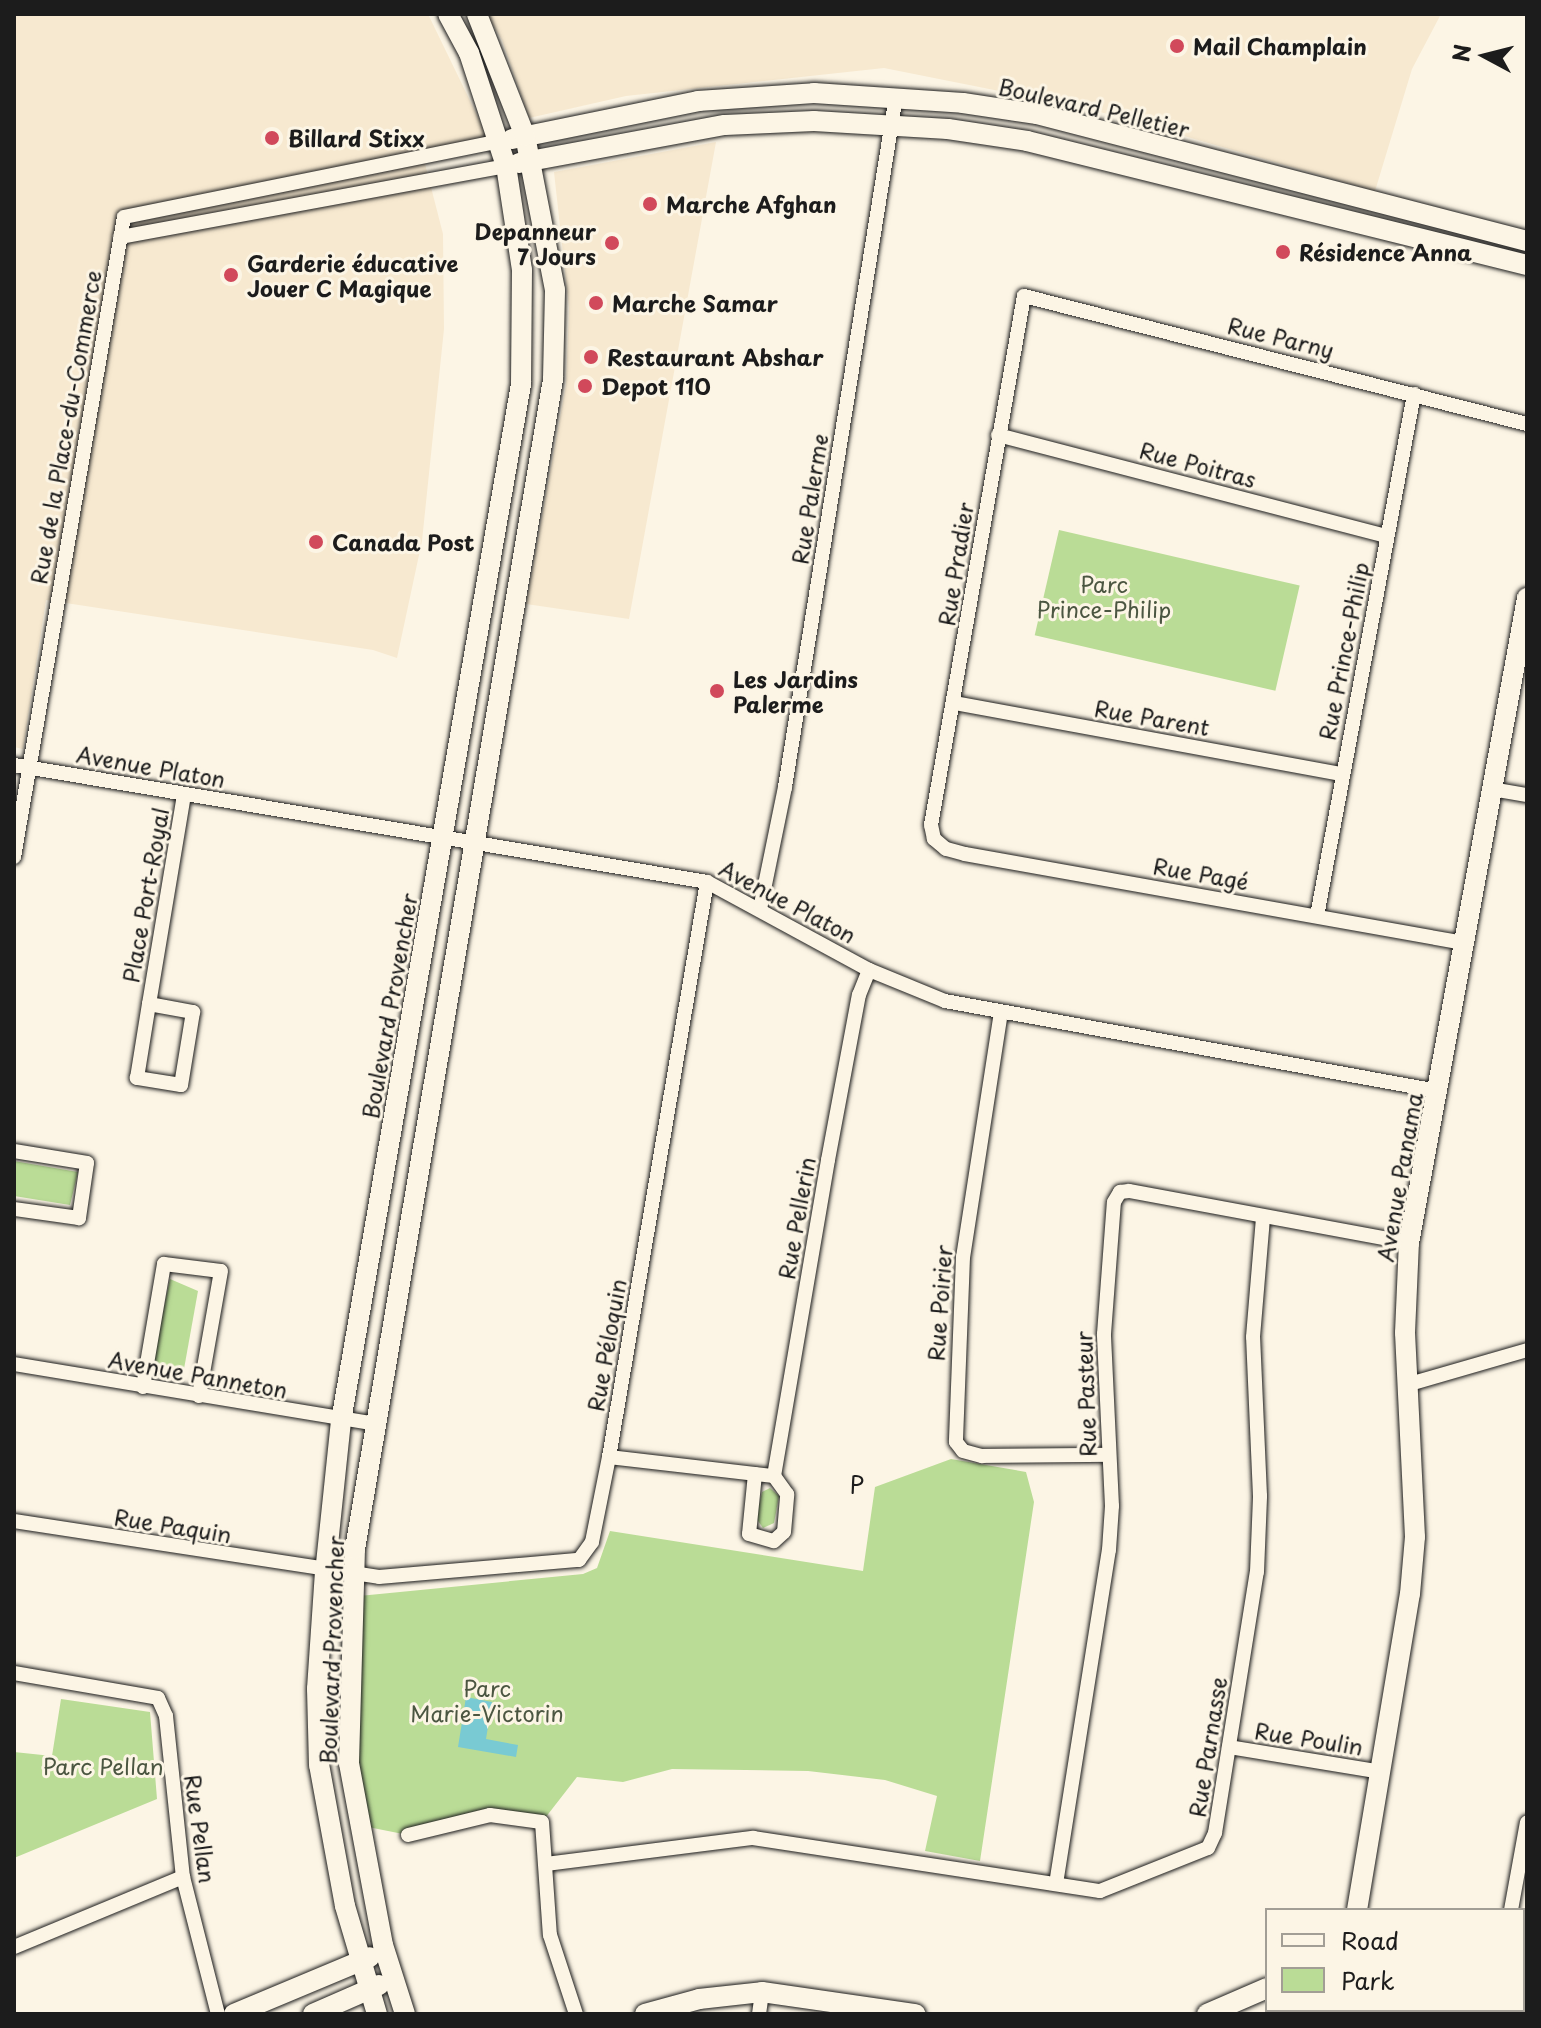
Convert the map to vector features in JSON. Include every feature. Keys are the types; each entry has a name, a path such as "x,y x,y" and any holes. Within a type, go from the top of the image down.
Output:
{"street":[{"name":"Boulevard Provencher","path":"377,2014 360,1961 328,1831 319,1765 317,1689 325,1573 341,1421 445,838 521,384 522,270 506,166 469,53 448,14"},
{"name":"Boulevard Provencher","path":"405,2014 385,1952 349,1763 354,1575 375,1424 553,379 555,290 525,136 477,14"},
{"name":"Boulevard Pelletier","path":"500,141 698,101 814,93 896,96 1037,114 1527,241"},
{"path":"814,93 814,121"},
{"name":"Rue Palerme","path":"760,909 894,125 896,96"},
{"path":"120,237 506,166 676,131 814,121 894,125 1027,141 1527,265"},
{"name":"Rue de la Place-du-Commerce","path":"14,857 21,766 124,217 500,141"},
{"name":"Rue Parny","path":"1024,296 1527,424"},
{"name":"Rue Pradier","path":"934,839 931,825 1024,296"},
{"name":"Rue Prince-Philip","path":"1317,916 1414,394"},
{"name":"Rue Poitras","path":"998,435 1387,536"},
{"name":"Avenue Panama","path":"1357,1908 1381,1772 1415,1537 1406,1385 1409,1243 1527,598"},
{"name":"Rue Parent","path":"954,703 1342,774"},
{"name":"Avenue Platon","path":"21,766 707,882 869,970 945,1001 1438,1091"},
{"path":"1492,789 1527,795"},
{"name":"Place Port-Royal","path":"149,1004 193,1012 181,1085 137,1078 149,1004 184,794"},
{"name":"Rue Pagé","path":"934,839 965,854 1464,943"},
{"name":"Rue Péloquin","path":"325,1573 354,1575 579,1560 592,1542 707,882"},
{"name":"Rue Pellerin","path":"755,1474 749,1534 774,1541 784,1532 787,1494 774,1476 828,1160 859,995 869,970"},
{"name":"Rue Poirier","path":"1001,1012 963,1257 956,1442 963,1451 982,1456 1108,1455"},
{"path":"14,1151 87,1163 79,1218 14,1209"},
{"name":"Rue Pasteur","path":"1056,1884 1109,1550 1105,1303 1112,1216 1120,1192 1409,1243"},
{"name":"Rue Parnasse","path":"546,1864 753,1838 1056,1884 1114,1889 1208,1848 1215,1833 1260,1533 1253,1350 1263,1218"},
{"path":"143,1387 164,1264 221,1271 199,1396"},
{"path":"1406,1385 1527,1350"},
{"name":"Avenue Panneton","path":"14,1364 341,1421 375,1424"},
{"path":"609,1457 774,1476"},
{"name":"Rue Paquin","path":"14,1521 325,1573"},
{"name":"Rue Pellan","path":"14,1673 158,1698 166,1716 183,1877 218,2014"},
{"name":"Rue Poulin","path":"1229,1747 1381,1772"},
{"path":"408,1835 490,1815 542,1822 550,1935 576,2014"},
{"path":"1511,1908 1527,1822"},
{"path":"14,1947 183,1877"},
{"path":"234,2014 385,1952"},
{"path":"313,2014 394,1980"},
{"path":"1207,2014 1238,2008 1265,1989"},
{"path":"759,2014 762,1992"},
{"path":"645,2014 699,1999 762,1992 915,2014"}],"shaded area":[{"path":"14,14 428,14 490,142 423,156 443,234 444,329 422,541 397,658 373,650 46,600 23,749 14,747"},
{"path":"486,14 1441,14 1412,69 1375,191 1090,109 884,68 626,96 529,118 502,40"},
{"path":"716,142 629,619 526,604 566,385 569,308 554,172"}],"green space":[{"name":"Parc Prince-Philip","path":"1059,530 1300,586 1275,691 1035,635"},
{"path":"14,1161 78,1172 70,1205 14,1196"},
{"path":"170,1279 198,1291 182,1380 150,1372"},
{"name":"Parc Marie-Victorin","path":"951,1459 1026,1472 1034,1502 980,1861 925,1851 937,1796 885,1780 808,1771 672,1769 623,1782 577,1777 542,1822 490,1815 408,1835 358,1825 359,1596 583,1574 597,1568 610,1531 863,1571 875,1487"},
{"path":"770,1488 779,1496 774,1523 763,1528 756,1518 762,1492"},
{"name":"Parc Pellan","path":"61,1699 150,1712 157,1799 14,1858 14,1752 52,1756"}],"water":[{"path":"466,1697 492,1702 486,1739 518,1745 516,1757 458,1747"}],"place":[{"name":"Mail Champlain","path":"1177,46"},
{"name":"Billard Stixx","path":"272,138"},
{"name":"Marche Afghan","path":"650,204"},
{"name":"Depanneur 7 Jours","path":"612,243"},
{"name":"Résidence Anna","path":"1283,252"},
{"name":"Garderie éducative Jouer C Magique","path":"231,275"},
{"name":"Marche Samar","path":"596,303"},
{"name":"Restaurant Abshar","path":"591,357"},
{"name":"Depot 110","path":"585,386"},
{"name":"Canada Post","path":"316,542"},
{"name":"Les Jardins Palerme","path":"717,691"}],"district":[{"name":"P","path":"858,1485"}]}
